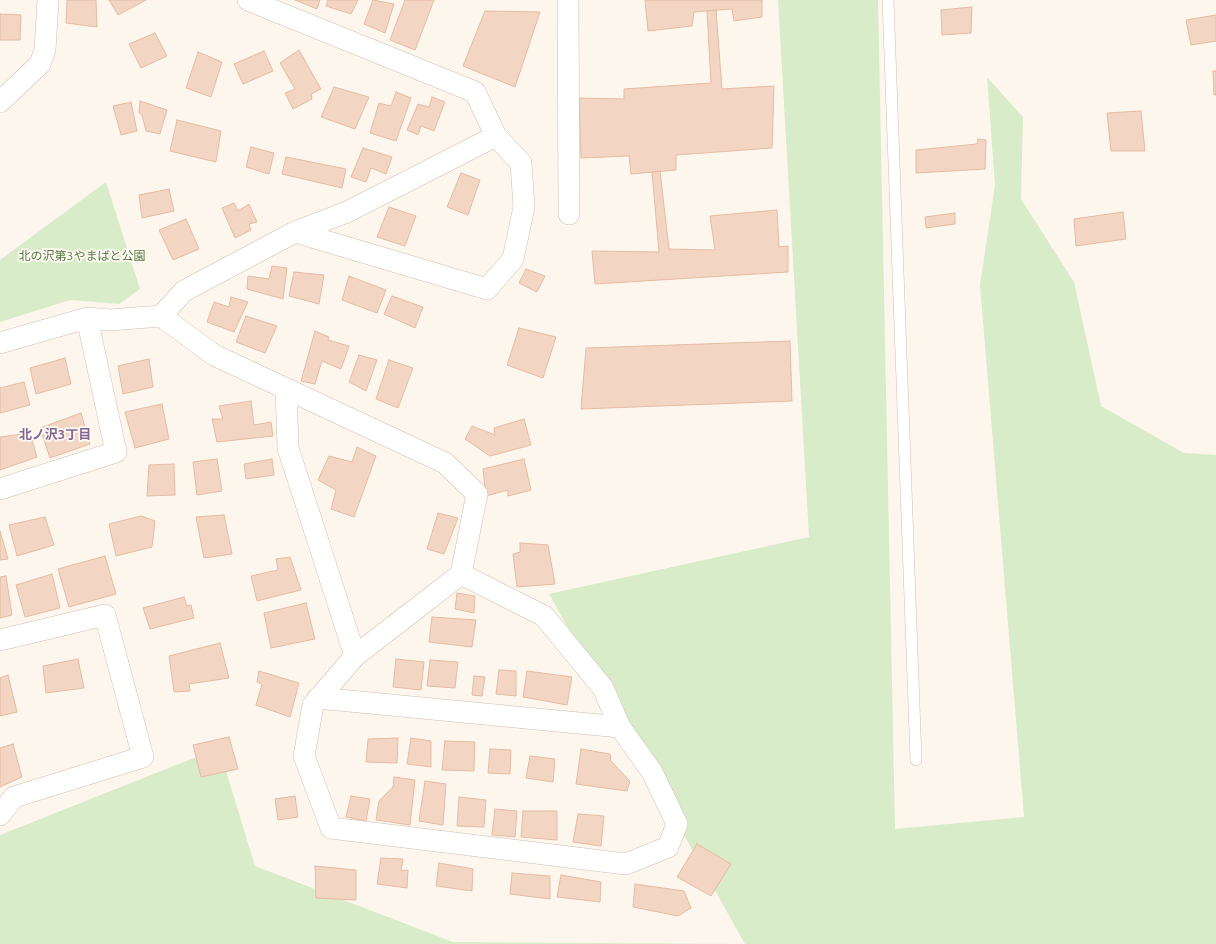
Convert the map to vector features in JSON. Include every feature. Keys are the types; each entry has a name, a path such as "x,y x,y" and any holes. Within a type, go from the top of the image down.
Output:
{"street":[{"path":"0,102 40,64 45,50 48,0"},
{"path":"248,0 475,92 496,136 521,163 524,207 513,259 487,289 296,232"},
{"path":"568,0 569,214"},
{"path":"161,316 184,291 296,232 347,212 496,136"},
{"path":"0,343 87,318 110,320 161,316 214,355 445,463 477,494 461,574 355,656 313,705 304,756 331,828 626,864 668,847 677,824 652,772 620,727 603,688 544,616 461,574"},
{"path":"0,489 116,452 87,318"},
{"path":"286,389 288,448 355,656"},
{"path":"0,640 105,616 143,757 14,797 0,815"},
{"path":"318,698 620,727"}],"lane":[{"path":"888,0 916,760"}],"green space":[{"path":"778,0 878,0 895,829 1024,817 980,285 995,185 987,77 1023,117 1021,199 1074,282 1101,406 1184,453 1216,455 1216,944 745,944 549,594 809,537"},
{"name":"北の沢第3やまばと公園","path":"106,182 140,289 119,304 70,300 0,322 0,260"},
{"path":"219,748 255,866 453,942 745,944 0,944 0,835"}],"building":[{"path":"67,0 96,0 97,27 66,23"},
{"path":"109,0 146,0 118,15"},
{"path":"295,0 320,0 317,9"},
{"path":"328,0 358,0 351,14 326,6"},
{"path":"373,0 394,4 385,33 364,24"},
{"path":"405,0 434,0 415,50 390,40"},
{"path":"645,0 762,0 762,17 734,21 732,9 694,12 692,26 648,31"},
{"path":"972,7 971,33 942,35 941,10"},
{"path":"716,10 722,89 774,86 772,148 676,155 676,170 631,174 629,156 581,158 579,98 624,99 624,89 711,83 707,11"},
{"path":"485,11 540,12 515,87 463,66"},
{"path":"0,14 21,15 20,40 0,40"},
{"path":"1216,15 1216,41 1191,45 1186,20"},
{"path":"155,33 167,56 141,68 129,44"},
{"path":"299,50 321,89 311,94 312,99 293,109 285,93 295,89 280,63"},
{"path":"264,51 273,71 243,84 234,64"},
{"path":"198,52 222,62 211,97 186,88"},
{"path":"1213,71 1216,71 1216,95 1214,95"},
{"path":"334,87 369,97 355,129 321,117"},
{"path":"396,92 411,98 396,141 370,133 379,103 391,106"},
{"path":"432,97 445,102 434,131 421,126 418,135 407,130 418,104 429,107"},
{"path":"140,101 167,110 160,134 146,131 142,115 139,113"},
{"path":"131,102 137,131 121,135 113,106"},
{"path":"1141,111 1145,151 1111,151 1107,113"},
{"path":"177,120 221,131 216,162 170,151"},
{"path":"978,139 986,140 985,169 916,173 916,150 977,144"},
{"path":"251,147 274,153 269,174 246,167"},
{"path":"363,148 392,157 386,174 371,168 366,182 351,177"},
{"path":"286,157 346,169 342,188 282,174"},
{"path":"660,171 669,249 715,250 710,216 777,210 779,247 788,246 788,272 595,284 592,251 659,252 652,172"},
{"path":"461,173 480,180 468,215 447,207"},
{"path":"169,189 174,211 142,218 139,195"},
{"path":"234,203 238,211 249,204 257,222 249,224 251,230 235,238 222,208"},
{"path":"389,207 416,216 405,246 377,237"},
{"path":"1123,212 1126,239 1076,246 1074,219"},
{"path":"955,213 955,224 926,228 925,217"},
{"path":"186,219 199,249 173,260 159,230"},
{"path":"272,266 287,268 283,299 247,289 248,276 269,279"},
{"path":"526,269 545,276 537,292 519,283"},
{"path":"294,272 324,275 319,304 289,296"},
{"path":"349,276 386,290 377,313 342,300"},
{"path":"392,296 423,307 415,328 384,314"},
{"path":"231,297 248,302 234,332 207,322 214,302 229,307"},
{"path":"246,316 277,326 265,353 236,342"},
{"path":"519,328 556,337 543,378 507,365"},
{"path":"315,331 329,337 328,340 349,346 341,369 322,361 315,384 301,381"},
{"path":"790,341 792,401 581,409 586,348"},
{"path":"359,355 377,360 366,391 349,382"},
{"path":"65,358 71,384 36,394 30,368"},
{"path":"149,359 153,387 123,394 118,366"},
{"path":"389,360 413,368 398,408 376,399"},
{"path":"24,382 30,405 0,413 0,388"},
{"path":"251,401 254,425 271,422 273,436 217,442 212,419 223,419 219,406"},
{"path":"162,404 169,439 135,448 125,412"},
{"path":"81,413 90,444 50,458 40,428"},
{"path":"524,419 531,445 490,456 465,439 472,426 495,435 494,428"},
{"path":"30,433 37,457 0,470 0,437"},
{"path":"357,447 376,456 354,517 331,509 336,490 318,480 329,456 352,462"},
{"path":"217,459 222,491 197,495 193,462"},
{"path":"272,459 274,475 246,479 244,464"},
{"path":"524,459 531,490 508,496 508,490 486,496 483,469"},
{"path":"174,464 175,495 147,496 149,465"},
{"path":"438,513 458,518 444,554 427,549"},
{"path":"224,515 232,554 204,558 196,517"},
{"path":"141,516 155,521 152,547 116,556 109,524"},
{"path":"45,517 54,545 17,556 9,525"},
{"path":"0,531 8,559 0,560"},
{"path":"520,543 548,545 555,584 517,587 513,554 520,552"},
{"path":"105,556 116,594 69,607 58,569"},
{"path":"290,557 301,590 257,601 251,576 278,570 276,559"},
{"path":"52,574 60,608 25,617 16,585"},
{"path":"6,576 12,615 0,618 0,577"},
{"path":"457,593 475,596 474,613 455,609"},
{"path":"184,597 187,606 191,605 194,618 150,629 143,608"},
{"path":"306,603 315,639 271,648 264,613"},
{"path":"432,617 476,620 472,647 429,642"},
{"path":"220,643 229,678 189,684 190,691 174,692 169,656"},
{"path":"78,659 84,688 46,693 43,666"},
{"path":"396,659 424,662 421,690 393,687"},
{"path":"430,660 458,662 455,688 427,686"},
{"path":"499,670 516,671 516,696 496,694"},
{"path":"259,671 299,683 290,717 256,705 262,684 257,682"},
{"path":"527,671 572,677 567,705 523,697"},
{"path":"8,675 17,712 0,716 0,678"},
{"path":"474,676 485,677 482,696 472,695"},
{"path":"229,737 238,769 201,777 193,745"},
{"path":"398,738 397,763 366,762 368,739"},
{"path":"411,738 431,741 431,767 407,764"},
{"path":"445,741 475,742 474,771 442,770"},
{"path":"13,744 22,777 0,787 0,748"},
{"path":"490,749 511,750 510,774 488,773"},
{"path":"581,749 610,754 611,761 630,781 627,791 576,784"},
{"path":"530,756 555,759 553,782 526,778"},
{"path":"394,777 415,780 410,825 376,820 379,801 393,787"},
{"path":"425,781 446,784 443,825 419,821"},
{"path":"295,796 298,817 278,820 275,799"},
{"path":"351,796 370,799 366,821 346,817"},
{"path":"459,797 486,800 484,827 457,826"},
{"path":"495,809 517,811 515,837 492,835"},
{"path":"523,811 557,811 557,840 521,837"},
{"path":"578,814 604,816 601,846 573,842"},
{"path":"697,844 731,864 711,896 677,877"},
{"path":"381,858 403,859 401,871 408,870 407,888 377,884"},
{"path":"439,863 473,869 472,891 436,886"},
{"path":"315,866 356,870 356,900 316,898"},
{"path":"512,873 550,876 550,899 510,894"},
{"path":"561,875 601,882 600,902 557,897"},
{"path":"635,884 684,891 691,908 678,916 633,907"}],"district":[{"name":"北ノ沢3丁目","path":"55,435"}]}
